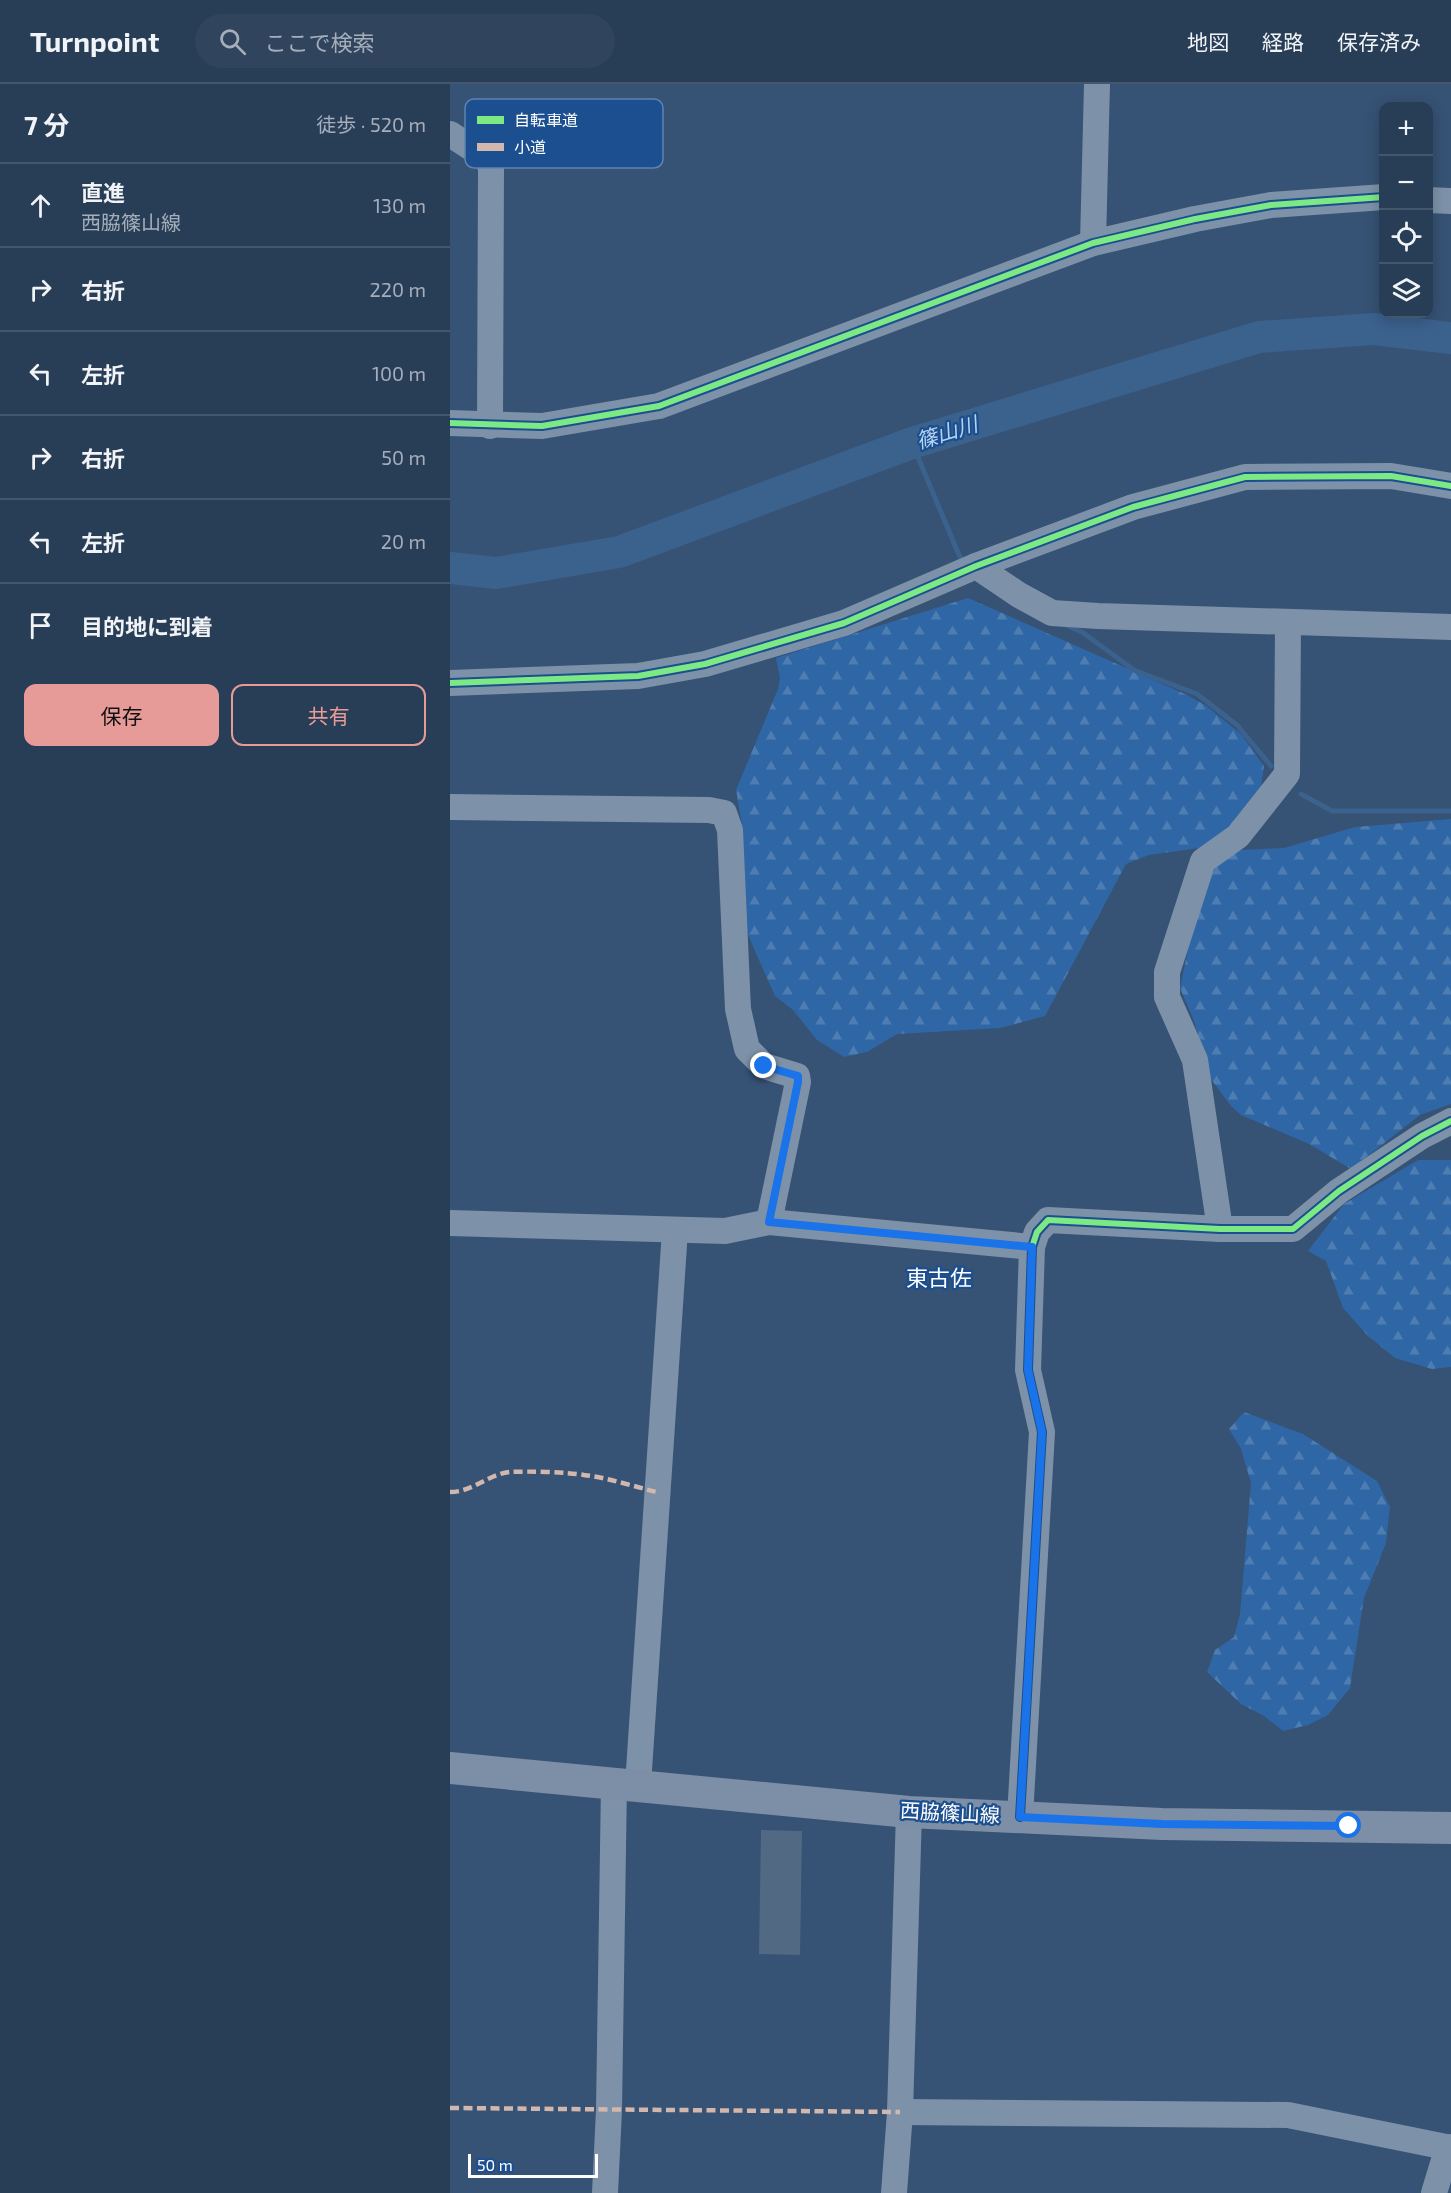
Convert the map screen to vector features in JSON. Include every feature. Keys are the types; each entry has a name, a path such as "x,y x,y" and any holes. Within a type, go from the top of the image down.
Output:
{"main road":[{"name":"西脇篠山線","path":"450,1768 909,1812 1162,1824 1451,1828"}],"street":[{"path":"1093,243 1097,84"},
{"path":"450,134 465,144"},
{"path":"490,426 491,168"},
{"path":"450,423 543,426 659,406 1093,243 1195,219 1271,205 1379,197"},
{"path":"1433,200 1451,201"},
{"path":"450,683 638,676 705,664 844,623 976,566 1133,507 1245,477 1391,476 1451,486"},
{"path":"976,566 1019,595 1052,613 1451,627"},
{"path":"1220,1229 1195,1060 1167,997 1167,972 1203,861 1238,836 1287,774 1288,622"},
{"path":"450,807 709,810 724,813 730,830 738,1009 747,1049 764,1066 798,1076 769,1222"},
{"path":"1020,1817 1042,1432 1028,1370 1032,1247 1036,1232 1048,1220 1220,1229 1293,1229 1339,1191 1422,1136 1451,1121"},
{"path":"450,1223 725,1231 769,1222 1032,1247"},
{"path":"605,2193 626,1784 675,1230"},
{"path":"894,2193 900,2112 909,1812"},
{"path":"900,2112 1288,2115 1449,2147 1434,2193"}],"green space":[{"path":"968,598 1205,705 1241,734 1264,766 1259,802 1210,842 1199,848 1149,855 1126,864 1045,1016 1000,1028 897,1034 867,1052 844,1057 817,1040 793,1010 775,996 740,917 742,825 736,790 778,689 780,678 776,658"},
{"path":"1451,819 1451,1104 1420,1115 1351,1169 1309,1144 1241,1115 1231,1106 1210,1078 1194,1021 1180,988 1197,906 1218,862 1238,850 1284,848 1355,827"},
{"path":"1418,1160 1451,1160 1451,1367 1432,1369 1395,1358 1368,1336 1343,1308 1326,1261 1308,1251 1344,1204"},
{"path":"1244,1412 1303,1434 1377,1481 1390,1507 1386,1543 1364,1598 1350,1688 1328,1715 1308,1725 1283,1731 1264,1716 1241,1704 1207,1672 1215,1650 1234,1637 1240,1614 1251,1483 1241,1449 1229,1429"}],"building":[{"path":"761,1830 802,1831 800,1955 759,1954"}],"waterway":[{"name":"篠山川","path":"450,568 496,573 619,552 912,443 1259,337 1373,329 1451,338"},
{"path":"912,443 959,555 965,564"},
{"path":"1063,624 1082,632 1134,670 1197,694 1237,725 1271,766"},
{"path":"1301,794 1332,811 1451,811"}],"marked path":[{"path":"450,1492 466,1489 502,1473 510,1472 593,1476 656,1492"},
{"path":"450,2108 900,2112"}],"cycle path":[{"path":"450,423 542,426 659,406 1093,243 1195,219 1271,205 1379,197"},
{"path":"450,683 638,676 705,664 844,623 976,566 1133,507 1245,477 1391,476 1451,486"},
{"path":"1020,1817 1042,1432 1028,1370 1032,1247 1037,1232 1048,1220 1220,1229 1293,1229 1339,1191 1422,1136 1451,1121"}],"district":[{"name":"東古佐","path":"939,1278"}],"route":[{"path":"764,1066 798,1076 769,1222 1032,1247 1028,1370 1042,1432 1020,1817 1162,1824 1349,1826"}]}
